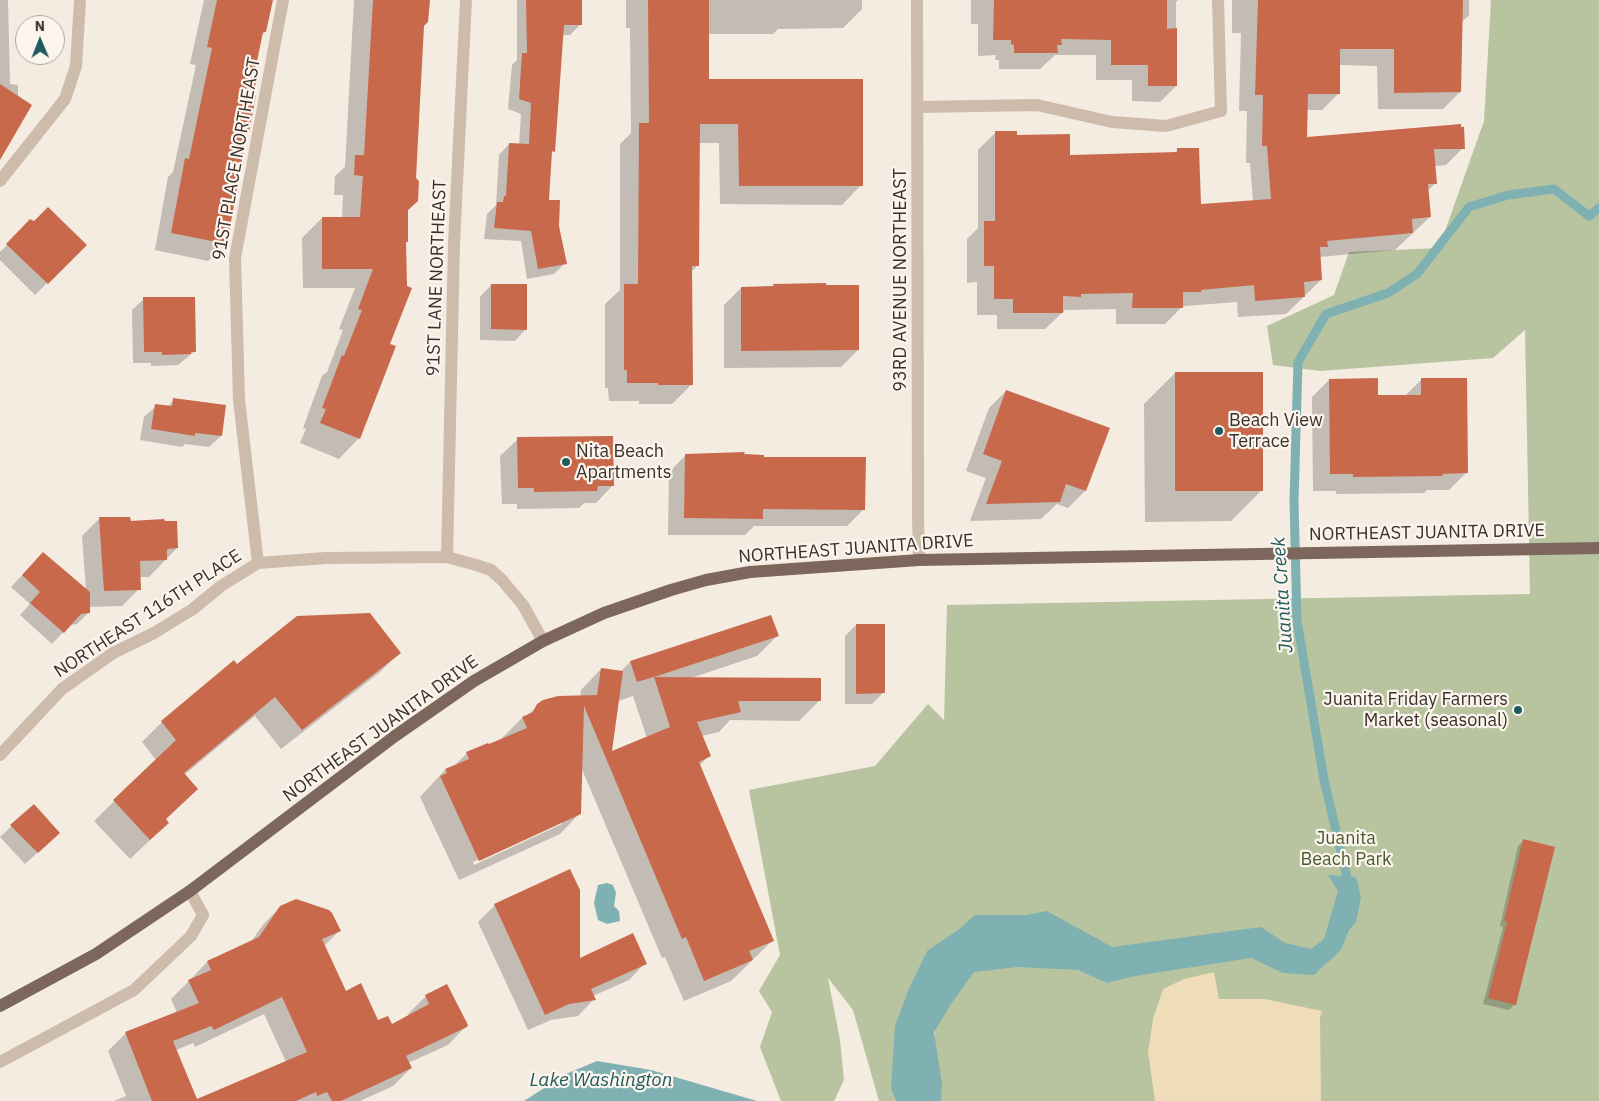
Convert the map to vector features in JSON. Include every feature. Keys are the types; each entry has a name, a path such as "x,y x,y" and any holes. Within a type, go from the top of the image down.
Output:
{"main road":[{"name":"NORTHEAST JUANITA DRIVE","path":"0,1006 96,954 190,891 395,736 474,681 543,641 604,613 670,590 706,580 750,572 784,568 919,560 1599,548"}],"street":[{"path":"0,181 66,99 76,66 80,0"},
{"name":"91ST PLACE NORTHEAST","path":"258,563 239,400 235,258 283,0"},
{"name":"91ST LANE NORTHEAST","path":"447,557 454,244 466,0"},
{"name":"93RD AVENUE NORTHEAST","path":"917,0 919,560"},
{"path":"918,107 1037,105 1112,122 1166,126 1221,111 1218,0"},
{"name":"NORTHEAST 116TH PLACE","path":"0,755 62,688 113,653 154,633 192,609 221,586 258,563 326,558 447,557 491,570 502,580 522,605 543,641"},
{"path":"0,1062 134,990 191,936 203,915 190,891"}],"green space":[{"name":"Juanita Beach Park","path":"1491,0 1599,0 1599,1101 933,1101 937,945 927,952 910,986 891,1089 896,1101 879,1101 853,1010 828,978 840,1040 844,1080 834,1101 781,1101 760,1047 772,1012 759,991 780,955 749,790 875,766 928,704 944,720 947,605 1530,594 1525,330 1493,358 1320,371 1273,365 1267,326 1334,295 1349,252 1439,248 1484,121"}],"sand":[{"path":"1214,972 1219,999 1265,999 1322,1011 1320,1017 1321,1101 1155,1101 1148,1052 1153,1019 1163,989 1184,979"}],"water":[{"path":"1328,875 1356,877 1361,897 1356,922 1349,930 1341,950 1314,975 1283,973 1251,958 1135,976 1107,983 1078,970 1018,967 974,972 934,1032 942,1084 941,1101 896,1101 891,1089 895,1026 910,986 927,951 958,930 975,915 1026,915 1047,911 1112,947 1261,927 1285,943 1311,949 1324,939 1338,891"},
{"path":"607,883 613,885 616,893 614,906 619,911 620,921 607,924 598,920 594,903 598,885"},
{"name":"Lake Washington","path":"597,1061 651,1070 757,1101 524,1101 566,1074"}],"building":[{"path":"217,0 273,0 266,32 263,32 253,81 256,81 254,94 256,95 249,132 247,132 227,244 171,233 185,158 189,159 212,48 207,47"},
{"path":"373,0 430,0 428,22 424,26 416,178 419,181 418,201 408,210 408,242 406,242 407,286 412,288 390,344 396,346 360,439 320,423 326,409 322,408 342,355 344,356 362,310 358,309 373,269 322,269 322,217 360,217 363,176 354,175 355,155 364,155"},
{"path":"526,0 582,0 582,25 564,25 555,152 552,151 549,200 560,200 559,226 567,264 538,269 531,231 494,228 497,202 503,202 504,196 506,196 509,143 529,144 531,103 519,99 522,53 527,53"},
{"path":"648,0 709,0 709,79 863,79 863,186 739,186 738,124 700,124 699,266 692,266 693,385 627,383 627,370 624,370 624,284 638,284 639,123 649,123"},
{"path":"994,0 1167,0 1167,29 1177,28 1177,86 1148,86 1148,65 1111,65 1111,40 1061,39 1062,45 1057,45 1058,53 1014,53 1014,45 1011,44 1011,40 993,40"},
{"path":"1258,0 1463,0 1461,92 1394,93 1394,49 1340,49 1340,94 1308,94 1307,137 1461,124 1461,127 1464,127 1465,149 1434,149 1437,184 1428,184 1431,217 1412,219 1413,233 1327,241 1328,247 1320,247 1322,280 1304,282 1305,297 1255,301 1254,285 1201,290 1201,292 1183,292 1183,308 1132,308 1133,293 1081,294 1081,297 1063,296 1063,313 1013,313 1013,299 994,299 994,266 984,266 984,221 995,221 995,131 1017,131 1017,135 1070,134 1070,155 1177,152 1177,148 1199,148 1201,204 1271,199 1267,146 1262,146 1263,95 1255,95"},
{"path":"0,84 32,105 0,160"},
{"path":"48,207 87,245 48,284 6,244 30,219 34,221"},
{"path":"826,283 826,285 859,285 859,350 741,351 741,287"},
{"path":"491,284 527,284 527,330 491,329"},
{"path":"143,297 195,297 196,352 191,352 191,354 162,355 162,352 144,352"},
{"name":"Beach View Terrace","path":"1175,372 1263,372 1263,491 1175,491"},
{"path":"1378,378 1378,395 1421,395 1421,378 1467,378 1468,473 1442,474 1443,476 1353,477 1353,474 1330,474 1329,379"},
{"path":"1006,390 1110,428 1086,491 1066,484 1060,502 986,504 1002,461 983,454"},
{"path":"173,398 226,405 222,436 195,433 195,436 151,429 155,404 172,406"},
{"name":"Nita Beach Apartments","path":"613,436 614,486 598,486 597,491 534,492 534,488 518,488 517,437"},
{"path":"745,452 744,454 764,455 764,457 866,457 865,510 763,509 763,519 684,518 685,454"},
{"path":"99,517 130,517 131,521 164,519 165,521 177,521 178,548 167,549 167,560 140,561 141,590 104,591"},
{"path":"43,552 90,592 90,613 81,614 64,633 30,603 40,592 22,575"},
{"path":"370,613 401,653 302,730 275,697 184,773 198,789 166,819 169,823 150,840 113,800 176,740 161,721 234,660 237,664 297,616"},
{"path":"771,615 779,636 637,682 630,661"},
{"path":"856,624 885,624 885,693 856,694"},
{"path":"601,668 623,671 612,751 670,727 654,677 821,678 821,701 738,701 741,712 697,722 711,756 699,762 774,941 749,951 753,960 704,981 686,937 682,939 584,706 581,814 479,861 440,776 447,773 445,769 469,759 466,752 527,728 522,717 533,712 537,704 543,700 558,696 597,695"},
{"path":"34,804 60,833 38,853 10,825"},
{"path":"1523,839 1555,847 1516,1005 1488,998 1507,922 1504,921"},
{"path":"570,869 580,890 580,958 633,933 647,964 591,989 596,1000 569,1004 545,1015 494,904"},
{"path":"296,899 329,910 332,913 341,931 322,939 346,991 361,983 378,1020 388,1016 392,1024 429,1004 425,995 447,984 468,1025 467,1027 406,1056 412,1068 341,1101 332,1101 327,1092 317,1096 316,1092 296,1101 152,1101 125,1032 199,1003 188,980 211,970 207,961 259,937 280,906","holes":["282,997 307,1052 197,1099 173,1041 211,1026 214,1030"]}],"waterway":[{"name":"Juanita Creek","path":"1349,886 1324,780 1297,621 1294,501 1298,362 1326,314 1388,293 1417,274 1469,207 1508,195 1554,189 1589,216 1599,208"}],"place":[{"name":"Beach View Terrace","path":"1219,431"},
{"name":"Nita Beach Apartments","path":"566,462"},
{"name":"Juanita Friday Farmers Market (seasonal)","path":"1518,710"}]}
